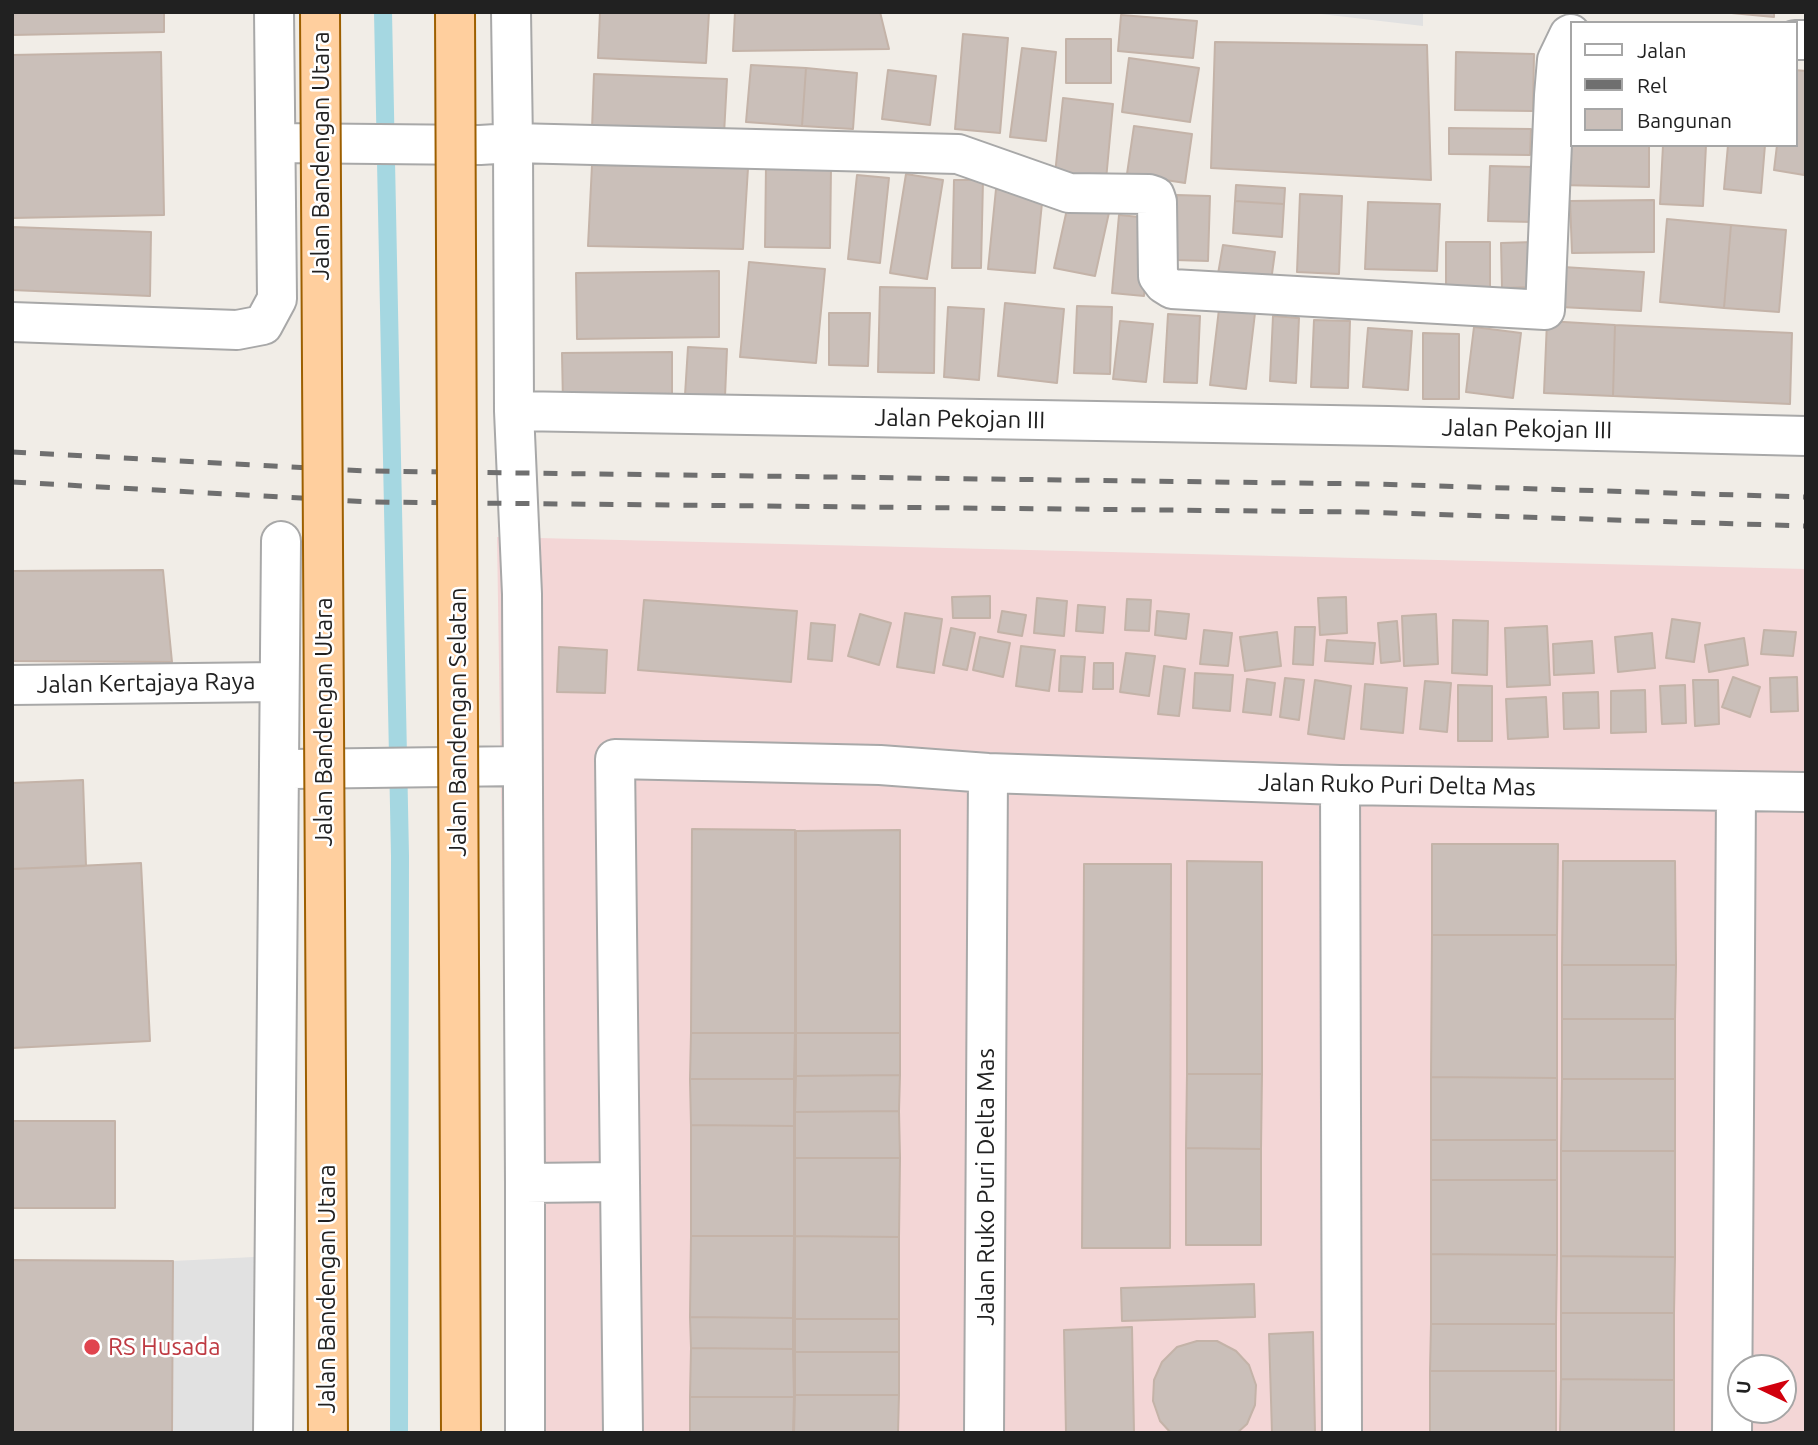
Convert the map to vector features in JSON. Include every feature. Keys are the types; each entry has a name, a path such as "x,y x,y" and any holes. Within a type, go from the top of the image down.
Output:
{"main road":[{"name":"Jalan Bandengan Utara","path":"320,12 328,1433"},
{"name":"Jalan Bandengan Selatan","path":"454,12 461,1433"}],"street":[{"path":"12,322 237,330 263,326 277,299 285,143 274,12"},
{"path":"511,12 497,144 514,411 522,594 515,766 526,1183 525,1433"},
{"path":"285,143 497,144 958,155 1069,192 1155,196 1158,276 1172,289 1545,310 1557,60 1570,34"},
{"name":"Jalan Pekojan III","path":"514,411 1806,436"},
{"name":"Jalan Kertajaya Raya","path":"281,541 279,682 285,769"},
{"name":"Jalan Kertajaya Raya","path":"12,685 279,682"},
{"name":"Jalan Ruko Puri Delta Mas","path":"619,1182 615,759 880,765 988,773 1340,785 1806,792"},
{"path":"285,769 515,766"},
{"name":"Jalan Bandengan Utara","path":"273,1433 285,769"},
{"name":"Jalan Ruko Puri Delta Mas","path":"984,1433 988,773"},
{"path":"1340,785 1342,1433"},
{"path":"1732,1433 1736,791"},
{"path":"526,1183 619,1182 623,1433"}],"shaded area":[{"path":"1304,12 1423,12 1423,26"},
{"path":"497,537 1806,569 1806,1433 511,1433"},
{"path":"254,1257 252,1433 172,1433 173,1261"}],"building":[{"path":"12,12 164,12 164,32 12,35"},
{"path":"600,12 709,12 706,63 598,58"},
{"path":"735,12 880,12 889,49 733,51"},
{"path":"1721,12 1774,12 1774,17"},
{"path":"1121,15 1197,21 1193,58 1118,51"},
{"path":"963,34 1008,38 1000,133 955,129"},
{"path":"1066,39 1111,39 1111,83 1066,83"},
{"path":"1215,42 1427,45 1431,180 1211,168"},
{"path":"1022,48 1056,52 1046,141 1010,137"},
{"path":"161,52 164,215 12,218 12,55"},
{"path":"1456,52 1534,54 1533,111 1455,110"},
{"path":"1129,58 1199,68 1190,122 1122,112"},
{"path":"751,65 806,68 802,126 746,122"},
{"path":"806,68 857,73 853,129 802,126"},
{"path":"888,70 936,76 930,125 882,119"},
{"path":"1797,70 1806,71 1804,175 1774,170 1777,147 1797,147"},
{"path":"594,74 727,79 724,134 592,129"},
{"path":"1063,98 1113,104 1106,180 1055,174"},
{"path":"1134,126 1192,134 1185,183 1127,174"},
{"path":"1449,128 1531,129 1530,155 1449,154"},
{"path":"1570,144 1570,147 1649,147 1649,187 1560,185"},
{"path":"1663,147 1706,147 1703,206 1660,204"},
{"path":"1728,147 1765,147 1761,193 1724,189"},
{"path":"592,165 748,168 743,249 588,246"},
{"path":"766,165 831,166 830,248 765,247"},
{"path":"1490,166 1534,167 1533,222 1488,221"},
{"path":"906,174 943,180 927,279 890,273"},
{"path":"857,175 889,178 880,263 848,259"},
{"path":"954,180 983,180 981,268 952,268"},
{"path":"1236,185 1285,188 1284,204 1235,201"},
{"path":"996,189 1043,193 1035,273 988,269"},
{"path":"1300,194 1342,196 1339,274 1297,272"},
{"path":"1177,195 1210,196 1208,261 1175,260"},
{"path":"1069,200 1110,208 1095,276 1054,268"},
{"path":"1654,200 1654,252 1572,253 1570,201"},
{"path":"1235,201 1284,204 1282,237 1233,233"},
{"path":"1368,202 1440,204 1437,271 1365,269"},
{"path":"1119,215 1150,218 1144,296 1112,293"},
{"path":"1667,219 1731,225 1724,308 1660,302"},
{"path":"1731,225 1786,230 1779,312 1724,308"},
{"path":"12,227 151,232 150,296 12,290"},
{"path":"1446,242 1490,242 1490,288 1446,288"},
{"path":"1534,242 1535,287 1502,288 1501,243"},
{"path":"1223,245 1275,252 1271,281 1218,274"},
{"path":"749,262 825,269 816,363 740,357"},
{"path":"1563,267 1644,272 1641,311 1560,307"},
{"path":"719,271 719,337 577,339 576,273"},
{"path":"880,287 935,288 934,373 878,372"},
{"path":"1005,303 1064,309 1057,383 998,376"},
{"path":"1077,306 1112,307 1110,374 1074,373"},
{"path":"948,307 984,309 979,380 944,377"},
{"path":"1219,309 1255,313 1246,389 1210,385"},
{"path":"829,313 870,313 868,366 829,365"},
{"path":"1168,314 1200,316 1197,383 1164,382"},
{"path":"1273,316 1299,318 1296,383 1270,381"},
{"path":"1314,320 1350,321 1348,388 1311,387"},
{"path":"1120,321 1153,324 1146,382 1113,379"},
{"path":"1547,321 1615,325 1613,396 1544,393"},
{"path":"1615,325 1792,333 1790,404 1613,396"},
{"path":"1474,327 1521,333 1513,398 1466,392"},
{"path":"1368,328 1412,331 1408,390 1363,387"},
{"path":"1423,333 1459,334 1459,399 1423,399"},
{"path":"688,347 727,349 725,397 685,395"},
{"path":"672,352 672,403 563,404 562,353"},
{"path":"163,570 172,662 12,661 12,571"},
{"path":"990,596 990,618 953,618 952,597"},
{"path":"1346,597 1347,633 1320,635 1318,598"},
{"path":"1037,598 1067,601 1064,636 1034,633"},
{"path":"1127,599 1151,600 1149,631 1125,630"},
{"path":"644,600 797,611 791,682 638,670"},
{"path":"1078,605 1105,607 1103,633 1076,631"},
{"path":"1002,611 1026,615 1022,636 998,632"},
{"path":"1157,611 1189,614 1186,639 1155,635"},
{"path":"905,613 942,619 934,673 897,667"},
{"path":"860,614 891,623 879,665 848,656"},
{"path":"1436,614 1438,664 1404,666 1402,616"},
{"path":"1672,619 1700,623 1694,662 1666,658"},
{"path":"1453,620 1488,621 1487,675 1452,673"},
{"path":"1397,621 1400,661 1381,663 1378,623"},
{"path":"811,623 835,625 832,661 808,659"},
{"path":"1547,626 1550,685 1507,687 1505,628"},
{"path":"1295,627 1315,627 1313,665 1293,664"},
{"path":"951,628 975,633 967,670 943,665"},
{"path":"1204,630 1232,633 1228,666 1200,664"},
{"path":"1764,630 1796,632 1793,656 1761,654"},
{"path":"1277,632 1281,666 1245,671 1240,637"},
{"path":"1652,633 1655,668 1618,672 1615,637"},
{"path":"980,637 1010,643 1003,677 973,670"},
{"path":"1744,638 1748,665 1709,672 1705,645"},
{"path":"1327,640 1375,643 1373,664 1325,661"},
{"path":"1592,641 1594,673 1554,675 1553,644"},
{"path":"1021,646 1055,650 1049,691 1016,686"},
{"path":"559,647 607,650 605,693 557,692"},
{"path":"1126,653 1155,656 1149,696 1120,692"},
{"path":"1061,656 1085,657 1082,692 1059,691"},
{"path":"1094,663 1113,663 1113,689 1093,689"},
{"path":"1164,666 1185,669 1179,716 1158,714"},
{"path":"1195,673 1233,675 1230,711 1193,708"},
{"path":"1733,677 1760,687 1750,717 1722,707"},
{"path":"1797,677 1798,711 1771,712 1770,678"},
{"path":"1285,678 1304,680 1299,720 1280,717"},
{"path":"1247,679 1275,683 1271,715 1243,712"},
{"path":"1315,680 1351,686 1344,739 1308,734"},
{"path":"1693,680 1718,680 1719,724 1695,726"},
{"path":"1425,681 1451,683 1447,732 1420,729"},
{"path":"1365,684 1407,688 1403,733 1361,729"},
{"path":"1458,685 1492,686 1492,741 1458,741"},
{"path":"1685,685 1686,723 1662,724 1660,686"},
{"path":"1645,690 1646,732 1611,733 1611,691"},
{"path":"1598,692 1599,728 1564,729 1563,693"},
{"path":"1546,697 1548,737 1508,739 1506,699"},
{"path":"83,780 86,866 12,869 12,783"},
{"path":"692,829 795,830 795,1033 691,1033"},
{"path":"900,830 900,1033 796,1033 796,831"},
{"path":"1432,844 1558,844 1557,935 1432,935"},
{"path":"1187,861 1262,862 1262,1074 1187,1074"},
{"path":"1563,861 1675,861 1676,965 1562,965"},
{"path":"141,863 150,1041 12,1048 12,869"},
{"path":"1084,864 1171,864 1170,1248 1082,1248"},
{"path":"1432,935 1557,935 1557,1078 1431,1077"},
{"path":"1562,965 1676,965 1675,1019 1562,1019"},
{"path":"1562,1019 1675,1019 1675,1079 1562,1079"},
{"path":"691,1033 795,1033 794,1079 690,1079"},
{"path":"796,1033 900,1033 900,1075 796,1076"},
{"path":"1187,1074 1262,1074 1261,1149 1186,1148"},
{"path":"900,1075 899,1111 795,1112 796,1076"},
{"path":"1431,1077 1557,1078 1557,1140 1431,1140"},
{"path":"690,1079 794,1079 794,1126 691,1125"},
{"path":"1562,1079 1675,1079 1675,1151 1561,1151"},
{"path":"899,1111 900,1158 795,1158 795,1112"},
{"path":"12,1121 115,1121 115,1208 12,1208"},
{"path":"691,1125 794,1126 794,1236 691,1236"},
{"path":"1431,1140 1557,1140 1557,1180 1431,1180"},
{"path":"1186,1148 1261,1149 1261,1245 1186,1245"},
{"path":"1561,1151 1675,1151 1675,1257 1561,1256"},
{"path":"795,1158 900,1158 899,1237 795,1236"},
{"path":"1431,1180 1557,1180 1557,1255 1431,1254"},
{"path":"691,1236 794,1236 793,1318 690,1317"},
{"path":"795,1236 899,1237 899,1319 795,1319"},
{"path":"1431,1254 1557,1255 1556,1324 1431,1324"},
{"path":"1561,1256 1675,1257 1674,1313 1561,1313"},
{"name":"RS Husada","path":"12,1260 173,1261 172,1433 12,1433"},
{"path":"1254,1284 1255,1317 1122,1321 1121,1288"},
{"path":"1561,1313 1674,1313 1674,1380 1561,1379"},
{"path":"690,1317 793,1318 793,1349 691,1348"},
{"path":"795,1319 899,1319 899,1352 795,1352"},
{"path":"1431,1324 1556,1324 1556,1371 1430,1371"},
{"path":"1132,1327 1134,1433 1066,1433 1064,1330"},
{"path":"1313,1332 1315,1433 1272,1433 1269,1334"},
{"path":"1197,1341 1217,1341 1236,1351 1249,1365 1256,1385 1255,1405 1247,1424 1237,1433 1171,1433 1160,1421 1153,1401 1154,1380 1162,1362 1177,1347"},
{"path":"691,1348 793,1349 794,1397 690,1397"},
{"path":"795,1352 899,1352 899,1395 795,1395"},
{"path":"1430,1371 1556,1371 1556,1433 1430,1433"},
{"path":"1561,1379 1674,1380 1674,1433 1560,1433"},
{"path":"795,1395 899,1395 898,1433 794,1433"},
{"path":"690,1397 794,1397 793,1433 690,1433"}],"waterway":[{"path":"383,12 400,856 399,1433"}],"railway":[{"path":"12,452 368,471 1374,484 1806,497"},
{"path":"12,482 371,502 1361,512 1806,526"}],"place":[{"name":"RS Husada","path":"92,1347"}]}
